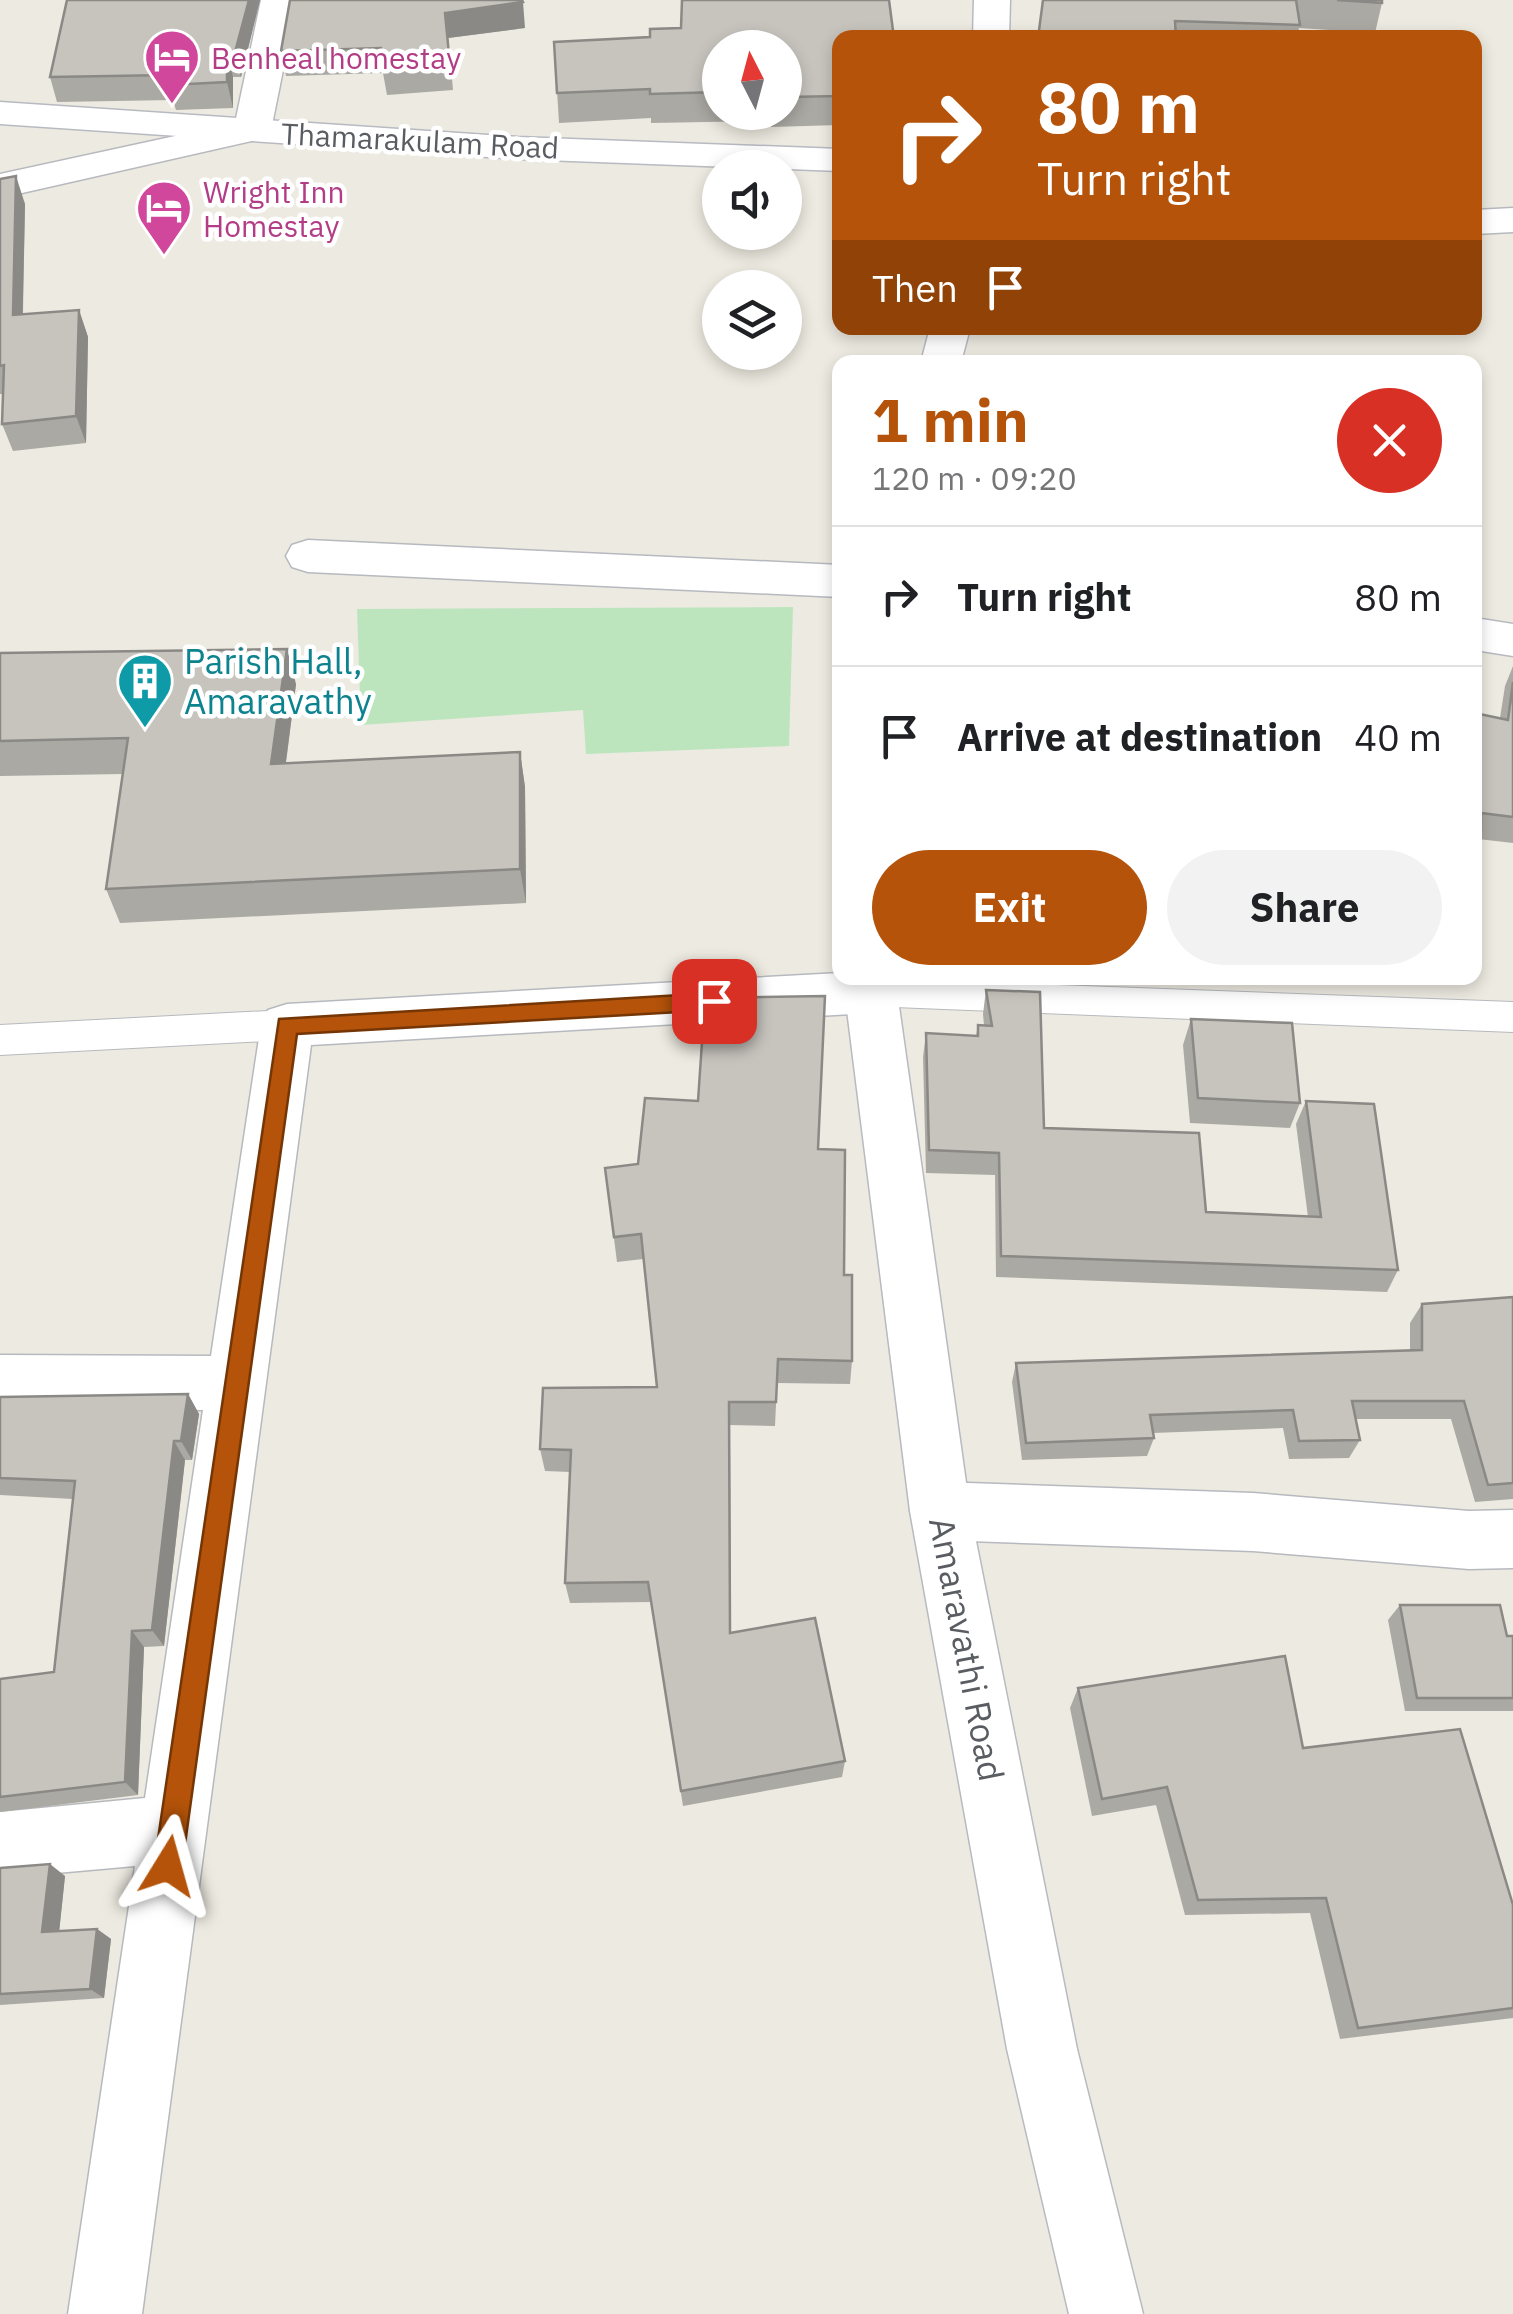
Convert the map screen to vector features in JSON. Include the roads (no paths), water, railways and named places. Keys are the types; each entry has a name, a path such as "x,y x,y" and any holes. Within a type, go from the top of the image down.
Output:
{"street":[{"path":"0,186 252,130 279,0"},
{"path":"991,30 992,0"},
{"name":"Thamarakulam Road","path":"0,113 518,148 832,160"},
{"path":"1482,222 1513,220"},
{"path":"308,556 832,582"},
{"path":"1482,635 1513,640"},
{"path":"106,2314 287,1025 869,985"},
{"name":"Amaravathi Road","path":"869,985 940,1511 1042,2049 1106,2314"},
{"path":"0,1382 237,1383"},
{"path":"940,1511 1253,1522 1469,1540 1513,1539"},
{"path":"0,1844 174,1829"}],"lane":[{"path":"869,985 1513,1017"},
{"path":"0,1040 287,1025"}],"place":[{"name":"Benheal homestay","path":"172,106"},
{"name":"Wright Inn Homestay","path":"164,257"},
{"name":"Parish Hall, Amaravathy","path":"145,730"}]}
